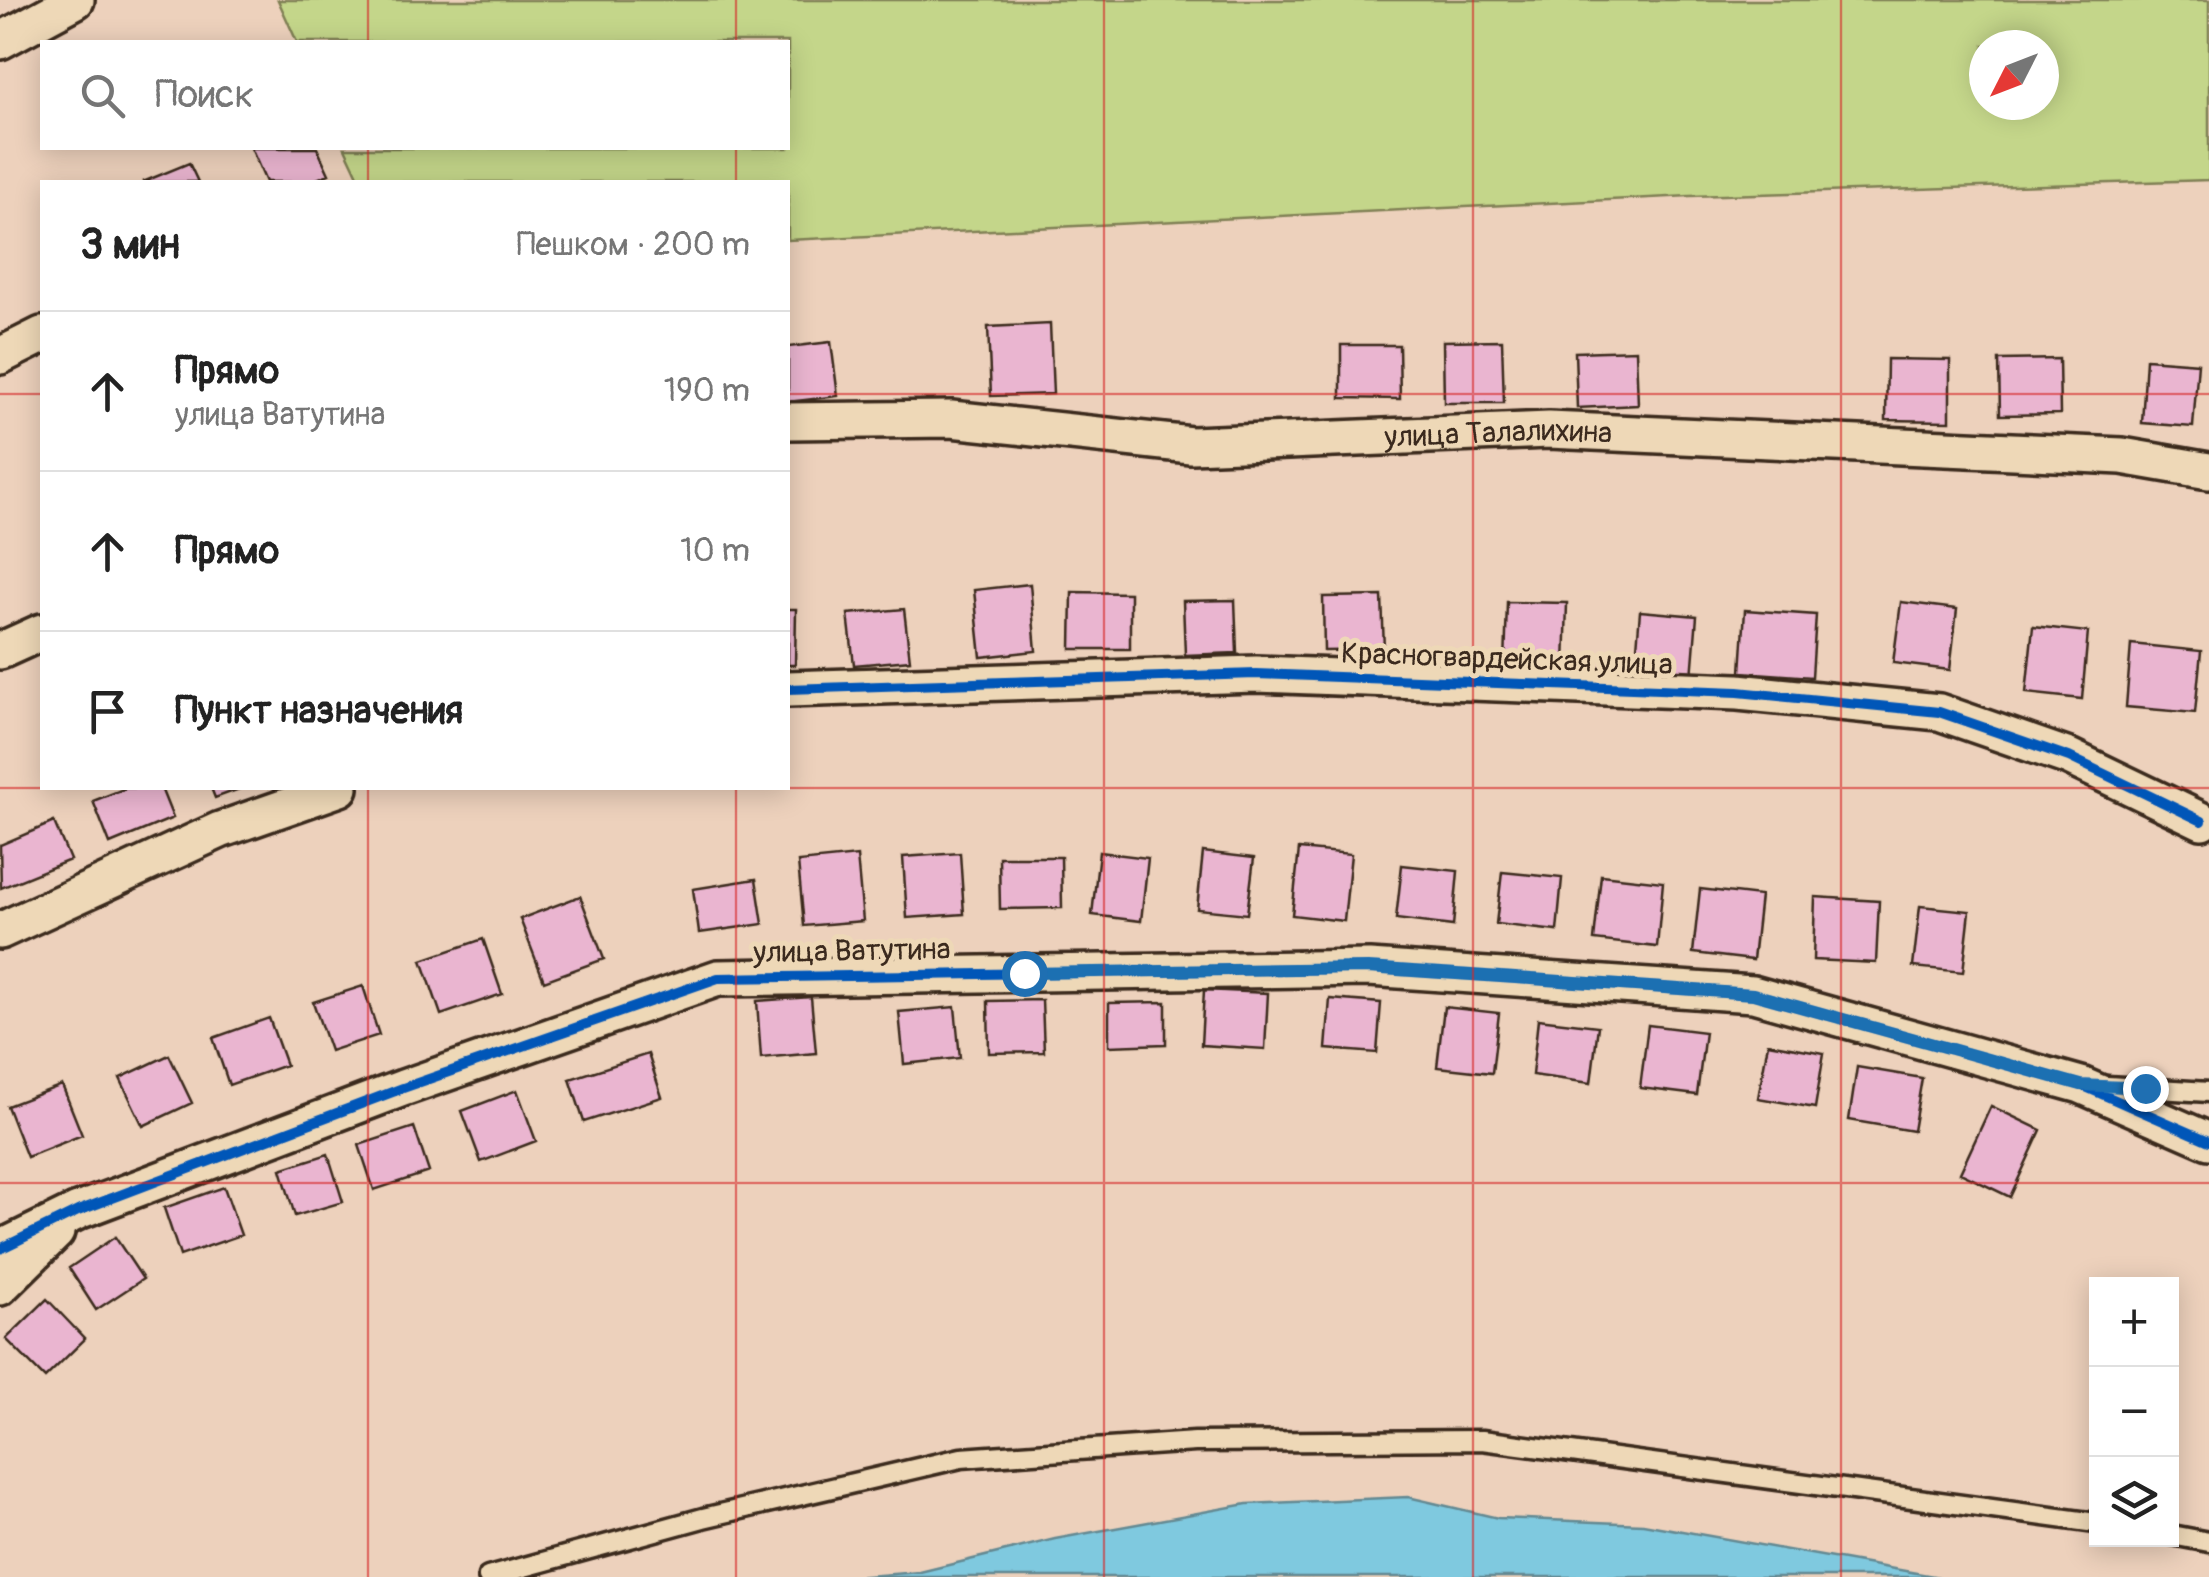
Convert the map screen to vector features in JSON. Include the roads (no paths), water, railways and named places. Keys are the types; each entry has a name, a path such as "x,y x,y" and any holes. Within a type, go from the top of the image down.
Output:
{"street":[{"path":"0,40 76,0"},
{"path":"0,356 40,336"},
{"name":"улица Талалихина","path":"790,421 951,419 1191,444 1548,430 2122,456 2209,471"},
{"path":"0,651 40,633"},
{"name":"Красногвардейская улица","path":"790,689 1256,674 1738,692 1940,712 2068,757 2206,824"},
{"path":"0,931 220,830 334,790"},
{"name":"улица Ватутина","path":"0,1248 78,1211 403,1088 718,978 1368,968 1753,994 2081,1085 2209,1141"},
{"path":"0,1287 78,1211"}],"lane":[{"path":"2081,1085 2209,1092"},
{"path":"488,1577 703,1518 961,1458 1195,1442 1482,1440 2089,1522"},
{"path":"2179,1537 2209,1542"}],"water":[{"path":"1408,1497 1498,1518 1643,1524 1939,1577 852,1577 920,1572 1055,1539 1247,1504"}]}
